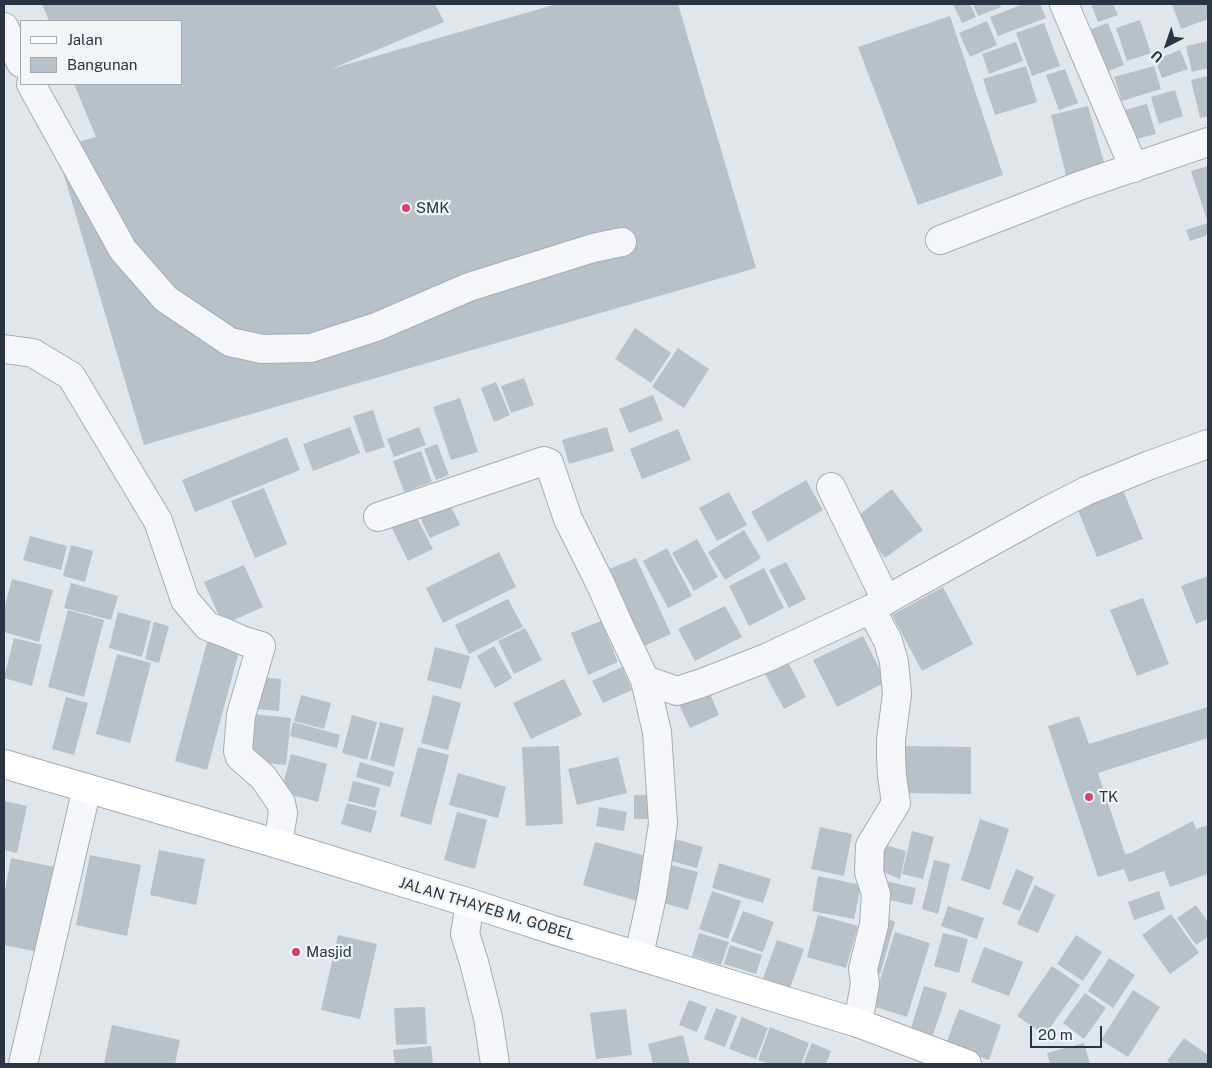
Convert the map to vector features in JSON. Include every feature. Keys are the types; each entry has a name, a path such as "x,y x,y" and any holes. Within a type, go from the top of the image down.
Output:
{"main road":[{"name":"JALAN THAYEB M. GOBEL","path":"4,764 278,844 858,1023 968,1064"}],"street":[{"path":"1064,4 1134,168"},
{"path":"4,27 20,61"},
{"path":"32,85 123,250 166,300 230,342 262,349 311,348 376,327 470,287 593,248 622,242"},
{"path":"940,240 1079,186 1208,142"},
{"path":"4,350 33,354 71,376 158,521 185,600 207,626 261,646 241,715 238,751 240,757 263,777 281,803 283,813 278,844"},
{"path":"645,680 676,691 766,658 879,604 1086,491 1208,444"},
{"path":"378,517 544,461 549,463 568,519 645,680 657,732 663,824 652,896 639,955"},
{"path":"831,488 879,604 894,662 897,694 891,740 892,776 896,803 870,846 869,872 876,894 874,926 863,969 865,984 858,1023"},
{"path":"23,1064 87,788"},
{"path":"470,903 465,934 488,1018 495,1064"}],"building":[{"name":"SMK","path":"42,4 435,4 444,22 331,69 557,4 678,4 756,268 144,445 56,148 96,137 74,85 182,85 182,20 49,20"},
{"path":"953,4 970,4 976,17 962,23"},
{"path":"973,4 1000,4 1001,7 978,16"},
{"path":"1023,4 1040,4 1046,18 998,36 990,17"},
{"path":"1091,4 1113,4 1118,15 1098,22"},
{"path":"1172,4 1208,4 1208,19 1181,29"},
{"path":"950,16 1003,175 918,205 858,47"},
{"path":"1140,20 1151,53 1127,61 1116,28"},
{"path":"987,21 997,45 970,57 959,33"},
{"path":"1044,23 1060,66 1032,76 1016,33"},
{"path":"1108,23 1124,65 1106,72 1089,30"},
{"path":"1208,41 1208,68 1192,72 1186,46"},
{"path":"1016,42 1023,61 989,74 982,54"},
{"path":"1180,50 1188,69 1162,78 1155,60"},
{"path":"1026,66 1037,102 995,115 983,79"},
{"path":"1154,66 1161,89 1122,101 1114,77"},
{"path":"1065,69 1078,103 1059,110 1046,75"},
{"path":"1208,76 1208,116 1200,118 1191,80"},
{"path":"1175,90 1183,116 1159,124 1151,97"},
{"path":"1147,104 1156,134 1129,141 1121,111"},
{"path":"1088,106 1107,173 1068,183 1051,115"},
{"path":"1208,166 1208,223 1191,171"},
{"path":"1208,223 1208,235 1190,241 1186,230"},
{"path":"635,328 671,353 651,383 615,359"},
{"path":"678,348 709,369 684,408 652,387"},
{"path":"524,378 534,405 511,413 501,386"},
{"path":"496,382 510,415 494,422 481,388"},
{"path":"653,395 663,420 629,433 619,409"},
{"path":"460,398 478,452 451,460 433,407"},
{"path":"373,410 385,447 366,453 353,416"},
{"path":"350,427 360,453 313,471 303,444"},
{"path":"419,427 426,445 394,457 387,439"},
{"path":"607,427 614,451 569,464 562,440"},
{"path":"678,429 691,460 642,479 630,449"},
{"path":"287,437 300,470 195,512 182,480"},
{"path":"437,444 449,475 436,480 424,449"},
{"path":"421,451 432,482 404,492 393,461"},
{"path":"806,480 823,510 768,542 751,512"},
{"path":"264,488 287,544 255,558 231,501"},
{"path":"892,489 923,530 885,558 855,518"},
{"path":"1123,490 1143,539 1097,557 1077,508"},
{"path":"729,492 747,525 717,541 699,508"},
{"path":"448,500 460,525 430,538 418,513"},
{"path":"415,514 433,549 408,561 391,526"},
{"path":"744,530 761,558 725,580 708,552"},
{"path":"30,536 67,546 61,570 23,560"},
{"path":"697,539 718,577 694,591 672,553"},
{"path":"71,545 93,551 85,582 63,576"},
{"path":"667,548 692,596 668,608 643,561"},
{"path":"499,552 516,587 443,623 426,588"},
{"path":"636,558 671,634 642,647 607,570"},
{"path":"786,562 806,599 789,608 769,570"},
{"path":"244,565 263,607 223,625 204,582"},
{"path":"764,568 784,608 749,626 729,586"},
{"path":"1208,576 1208,619 1196,624 1181,586"},
{"path":"12,579 53,590 39,642 4,632 4,610"},
{"path":"71,583 118,596 111,620 64,608"},
{"path":"943,587 973,644 922,671 892,615"},
{"path":"1143,598 1169,664 1137,676 1110,610"},
{"path":"508,599 523,627 469,654 455,625"},
{"path":"725,606 742,637 695,661 678,629"},
{"path":"68,610 104,620 84,697 48,687"},
{"path":"118,612 151,621 142,657 109,648"},
{"path":"601,621 618,662 588,675 571,633"},
{"path":"154,622 169,626 159,663 145,659"},
{"path":"525,628 542,660 514,674 498,641"},
{"path":"209,635 241,644 207,770 175,761"},
{"path":"863,636 886,682 837,707 813,660"},
{"path":"14,638 42,645 32,686 4,678"},
{"path":"494,646 512,678 495,688 477,656"},
{"path":"435,647 470,656 461,689 427,680"},
{"path":"117,654 151,663 130,743 96,734"},
{"path":"787,660 806,697 784,709 764,672"},
{"path":"622,667 632,690 603,703 592,681"},
{"path":"256,677 281,679 279,711 254,709"},
{"path":"564,679 582,715 531,739 513,703"},
{"path":"705,682 719,715 690,728 675,696"},
{"path":"301,695 331,703 324,729 294,721"},
{"path":"433,695 461,703 448,750 421,743"},
{"path":"66,697 88,703 74,755 52,749"},
{"name":"TK","path":"1208,707 1208,738 1098,773 1125,854 1131,853 1193,821 1196,829 1208,825 1208,874 1170,887 1164,871 1129,882 1124,869 1098,877 1048,726 1079,716 1089,744"},
{"path":"253,714 291,718 286,765 248,761"},
{"path":"352,715 377,722 367,760 342,753"},
{"path":"293,722 340,735 337,748 290,736"},
{"path":"380,722 404,728 394,767 370,760"},
{"path":"559,746 563,824 526,826 522,747"},
{"path":"902,746 971,747 971,794 901,793"},
{"path":"418,747 449,755 431,825 400,816"},
{"path":"291,754 327,764 318,802 281,792"},
{"path":"618,757 627,793 577,805 568,769"},
{"path":"360,762 394,772 390,787 356,777"},
{"path":"458,773 506,787 498,818 449,805"},
{"path":"353,781 380,788 375,808 348,801"},
{"path":"634,795 651,795 652,819 634,819"},
{"path":"4,801 27,806 17,853 4,850"},
{"path":"347,803 377,811 371,833 341,824"},
{"path":"599,807 627,812 624,831 596,826"},
{"path":"457,812 487,820 475,869 444,860"},
{"path":"980,819 1009,829 990,890 961,880"},
{"path":"820,827 852,834 844,876 811,869"},
{"path":"912,831 934,837 923,879 902,874"},
{"path":"668,837 703,847 697,868 661,858"},
{"path":"595,842 650,857 637,901 583,885"},
{"path":"882,844 906,851 900,879 876,869"},
{"path":"159,850 205,859 196,905 150,895"},
{"path":"90,855 141,865 127,936 76,925"},
{"path":"11,858 55,867 38,952 4,945 4,896"},
{"path":"934,860 950,864 938,914 922,909"},
{"path":"719,863 771,879 763,903 712,888"},
{"path":"667,864 698,872 688,910 657,901"},
{"path":"1016,869 1034,877 1020,911 1002,904"},
{"path":"818,876 861,885 854,919 812,911"},
{"path":"885,881 916,888 912,905 881,898"},
{"path":"1035,885 1055,895 1038,933 1017,924"},
{"path":"712,891 741,901 728,939 699,929"},
{"path":"1159,891 1165,909 1134,920 1128,902"},
{"path":"1196,905 1208,922 1208,937 1196,945 1177,918"},
{"path":"948,906 984,918 977,939 941,926"},
{"path":"743,911 774,922 763,952 731,941"},
{"path":"1171,914 1199,953 1170,974 1142,935"},
{"path":"818,915 858,926 846,968 807,957"},
{"path":"883,916 895,922 880,974 866,968"},
{"path":"895,932 930,943 907,1017 872,1006"},
{"path":"699,933 729,942 721,965 692,956"},
{"path":"943,933 968,939 959,973 934,966"},
{"path":"338,935 377,944 360,1019 321,1010"},
{"path":"1076,935 1102,952 1083,981 1057,964"},
{"path":"777,940 804,949 790,988 763,978"},
{"path":"730,945 762,955 756,974 724,964"},
{"path":"984,947 1023,962 1009,996 971,982"},
{"path":"1109,958 1135,975 1113,1008 1088,991"},
{"path":"1052,966 1080,985 1045,1035 1017,1016"},
{"path":"924,986 947,993 933,1035 911,1028"},
{"path":"1133,990 1160,1007 1128,1057 1101,1040"},
{"path":"1085,993 1106,1008 1084,1039 1063,1023"},
{"path":"689,1000 707,1007 697,1032 679,1025"},
{"path":"425,1007 427,1044 396,1045 394,1008"},
{"path":"716,1008 737,1016 725,1047 704,1039"},
{"path":"626,1009 632,1055 596,1059 590,1013"},
{"path":"959,1009 1001,1025 989,1060 946,1044"},
{"path":"742,1017 768,1028 756,1059 729,1049"},
{"path":"112,1025 180,1040 175,1064 104,1064"},
{"path":"770,1027 809,1043 801,1064 769,1064 758,1060"},
{"path":"683,1035 690,1064 653,1064 648,1044"},
{"path":"1184,1038 1208,1055 1208,1064 1172,1064 1167,1061"},
{"path":"812,1043 831,1051 826,1064 803,1064"},
{"path":"1084,1043 1090,1064 1050,1064 1047,1053"},
{"path":"431,1046 433,1064 395,1064 393,1050"}],"place":[{"name":"SMK","path":"406,208"},
{"name":"TK","path":"1089,797"},
{"name":"Masjid","path":"296,952"}]}
